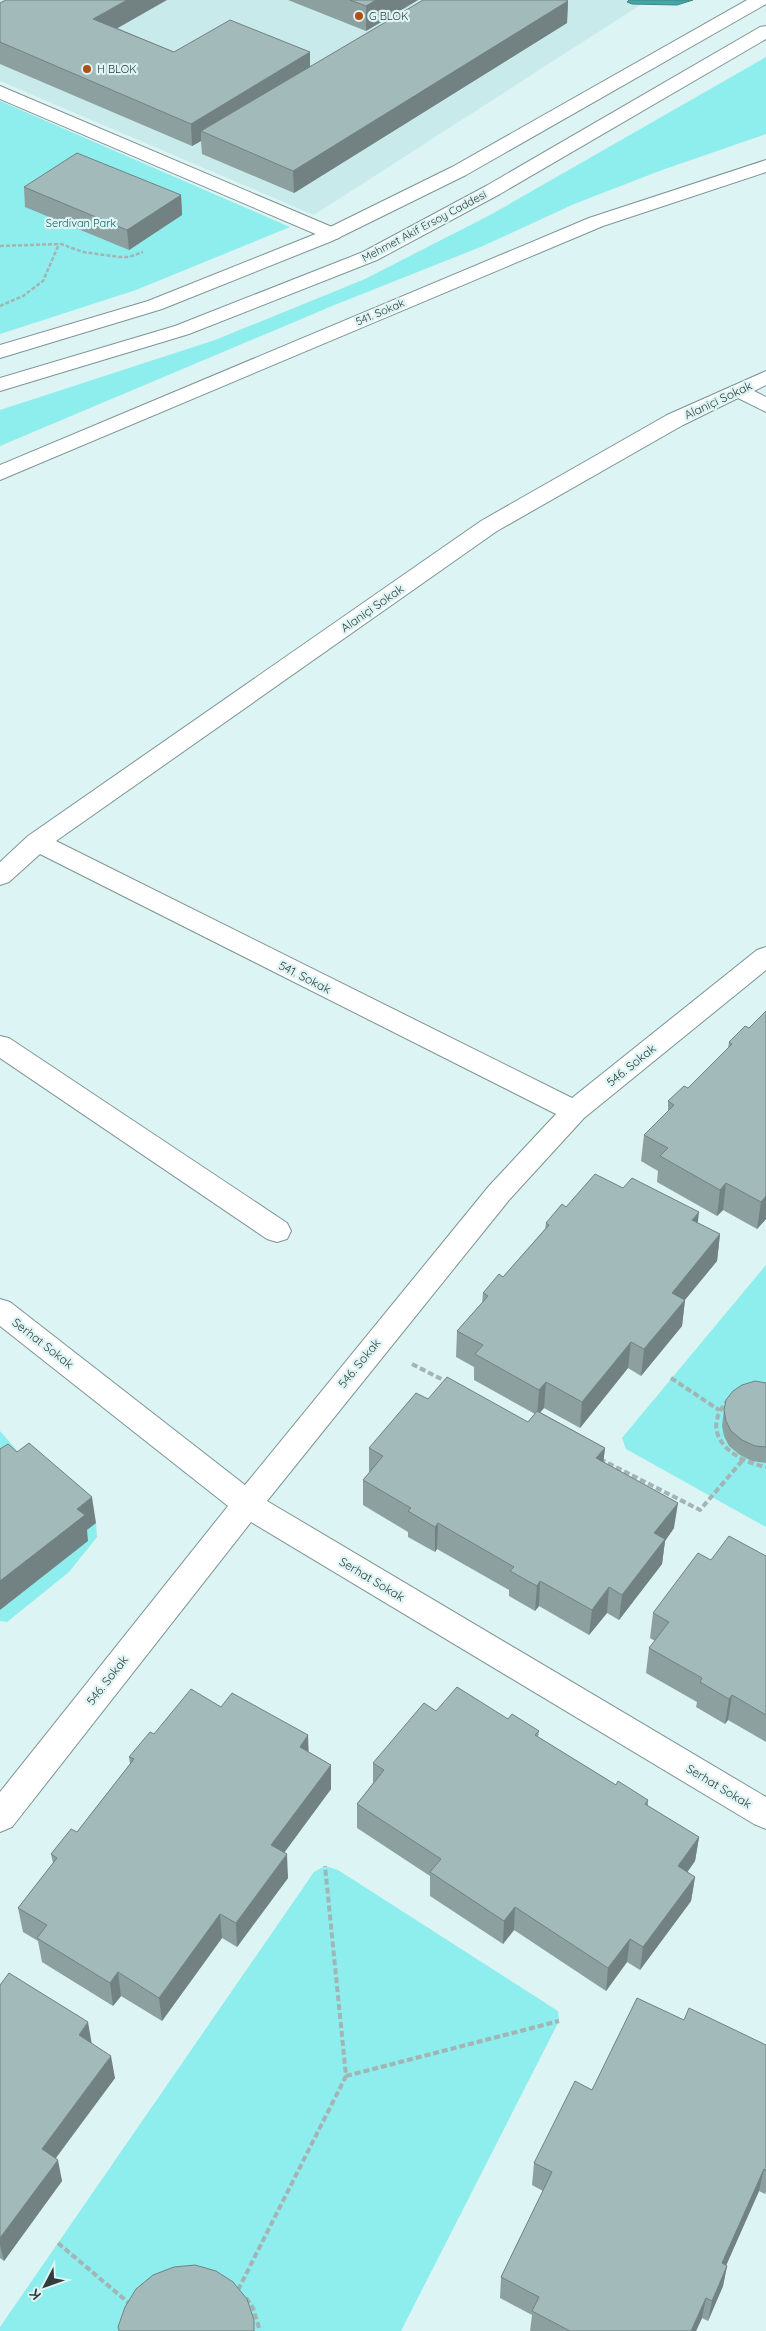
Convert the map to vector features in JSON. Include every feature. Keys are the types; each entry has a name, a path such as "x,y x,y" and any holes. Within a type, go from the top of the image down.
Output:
{"street":[{"path":"0,352 155,305 332,234 459,170 760,0"},
{"name":"Mehmet Akif Ersoy Caddesi","path":"0,385 182,330 370,256 493,190 766,31"},
{"path":"0,92 332,234"},
{"name":"541. Sokak","path":"0,473 596,222 766,166"},
{"name":"Alaniçi Sokak","path":"0,876 37,842 489,526 675,420 766,377"},
{"path":"738,390 766,406"},
{"name":"541. Sokak","path":"37,842 574,1111"},
{"name":"546. Sokak","path":"0,1817 247,1504 498,1193 574,1111 765,958"},
{"path":"0,1045 277,1231"},
{"name":"Serhat Sokak","path":"0,1310 247,1504 766,1814"}],"path":[{"path":"0,306 23,296 44,281 59,244"},
{"path":"0,246 59,244 83,252 119,257 143,252"},
{"path":"374,1345 453,1385"},
{"path":"671,1378 719,1410"},
{"path":"735,1395 719,1410 716,1422 717,1432 722,1444 742,1461 766,1467"},
{"path":"594,1456 700,1510 742,1461"},
{"path":"238,2290 346,2076 325,1866"},
{"path":"346,2076 559,2021"},
{"path":"58,2243 129,2307 135,2299"},
{"path":"231,2285 238,2290 253,2308 260,2331"}],"shaded area":[{"path":"0,0 648,0 314,215 0,81"},
{"path":"629,0 693,0 677,5 632,4 627,2"}],"green space":[{"path":"766,57 766,134 662,170 574,204 483,246 332,306 0,446 0,410 215,340 365,279 492,214"},
{"name":"Serdivan Park","path":"0,101 290,227 136,290 0,334"},
{"path":"766,1265 766,1527 626,1449 622,1438"},
{"path":"0,1431 33,1469 96,1523 97,1537 69,1572 7,1622 0,1621"},
{"path":"325,1866 338,1870 558,2011 559,2021 401,2331 0,2331 0,2327 314,1872"}],"building":[{"name":"H BLOK","path":"6,0 127,0 93,19 174,52 230,20 310,52 191,124 0,42 0,3"},
{"path":"350,0 376,0 366,6"},
{"path":"423,0 568,1 293,171 201,131"},
{"path":"77,153 181,195 127,230 24,187"},
{"path":"766,1011 766,1196 761,1202 726,1183 720,1190 660,1156 668,1148 644,1135 674,1105 668,1101 684,1086 688,1088 732,1044 729,1042 745,1026 749,1028"},
{"path":"595,1174 623,1188 632,1178 699,1212 692,1220 720,1234 672,1293 685,1300 644,1349 631,1342 582,1402 546,1382 539,1390 475,1354 483,1345 457,1331 488,1296 483,1293 499,1274 503,1277 549,1225 546,1223 562,1204 566,1207"},
{"path":"447,1377 528,1422 537,1411 605,1448 596,1458 678,1503 654,1533 665,1539 622,1595 609,1587 592,1610 540,1581 537,1586 510,1571 514,1567 438,1523 435,1527 408,1511 411,1508 363,1480 383,1456 369,1448 416,1393 428,1399"},
{"path":"755,1381 766,1383 766,1447 755,1446 742,1440 731,1431 726,1421 724,1410 726,1400 733,1391 742,1385"},
{"path":"29,1443 92,1497 77,1509 85,1515 0,1581 0,1449 8,1444 17,1452"},
{"path":"729,1536 766,1556 766,1715 732,1695 729,1699 700,1682 702,1678 649,1648 669,1622 653,1613 698,1553 711,1560"},
{"path":"457,1687 508,1719 512,1714 539,1731 535,1735 616,1785 618,1781 648,1800 645,1804 699,1837 678,1866 695,1877 643,1947 630,1939 608,1968 515,1907 504,1921 430,1872 441,1859 357,1804 384,1770 373,1763 424,1703 436,1711"},
{"path":"191,1689 221,1707 232,1693 308,1735 300,1747 331,1765 271,1845 287,1854 236,1923 220,1914 159,1998 118,1972 110,1983 37,1938 47,1925 18,1908 57,1858 51,1854 71,1829 77,1832 134,1759 129,1757 150,1732 154,1734"},
{"path":"9,1973 88,2022 79,2035 111,2056 42,2149 58,2160 0,2238 0,1985"},
{"path":"637,1998 684,2020 689,2008 766,2045 766,2170 764,2169 722,2263 727,2266 712,2301 706,2298 691,2331 570,2331 532,2311 539,2297 501,2277 552,2172 534,2163 575,2081 592,2090"},
{"path":"195,2265 216,2271 233,2282 247,2299 254,2320 254,2331 119,2331 118,2327 125,2307 136,2289 153,2275 174,2267"}],"place":[{"name":"G BLOK","path":"359,16"},
{"name":"H BLOK","path":"87,69"}]}
